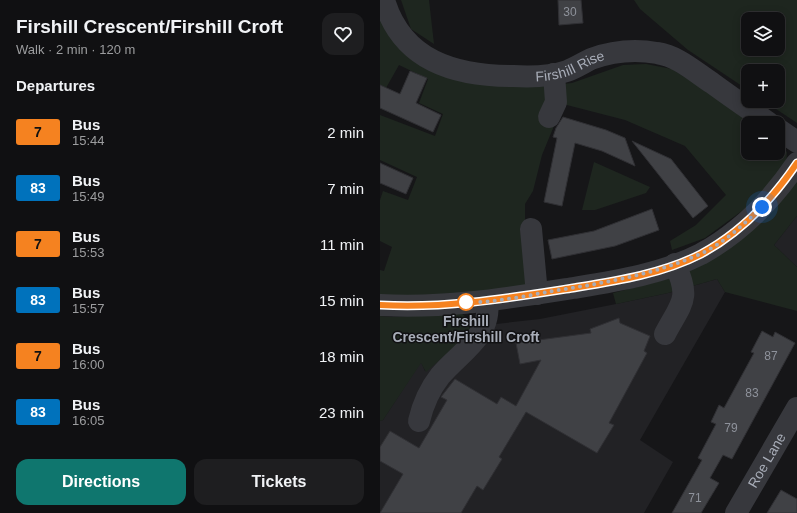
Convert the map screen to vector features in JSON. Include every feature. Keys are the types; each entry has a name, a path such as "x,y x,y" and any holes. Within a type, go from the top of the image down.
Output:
{"street":[{"name":"Firshill Rise","path":"384,0 393,25 410,45 429,60 456,71 488,76 542,76 567,71 610,53 634,50 659,53 683,63 759,116"},
{"path":"549,117 556,102 554,74"},
{"path":"785,134 797,142"},
{"path":"380,305 410,307 487,301 605,282 661,270 701,254 746,222 778,191 797,163"},
{"path":"531,229 536,294"},
{"path":"666,334 684,298 683,282 675,264"},
{"path":"419,421 423,404 440,377 479,336 487,321 487,301"},
{"name":"Roe Lane","path":"736,513 797,408"}],"shaded area":[{"path":"401,0 429,0 434,44 411,29"},
{"path":"634,0 797,0 797,123 774,108 785,108 785,64 741,64 741,85 688,50 640,9"},
{"path":"380,11 391,36 533,87 572,83 623,65 646,64 672,69 745,116 741,116 741,160 785,160 785,150 787,152 786,167 754,202 705,238 672,250 670,241 696,225 726,195 685,146 625,120 563,104 542,155 533,191 525,204 525,289 389,297 380,294 380,270 384,271 392,247 380,241 380,200 383,191 408,200 417,177 380,160 380,115 435,136 443,114 419,103 428,79 399,65 386,88 380,85"},
{"path":"594,162 650,187 646,193 595,210 582,210"},
{"path":"797,177 797,216 774,245 797,267 797,311 725,292 717,279 668,293 616,304 613,293 664,280"},
{"path":"797,216 797,267 774,245"},
{"path":"717,279 725,292 640,440 673,462 644,513 380,513 380,421 383,420 421,362 425,371 478,326 540,319 668,293"},
{"path":"462,314 478,326 426,372 421,363 383,420 380,421 380,316 391,317"}],"building":[{"path":"558,0 581,0 583,23 559,25"},
{"path":"410,71 427,78 416,103 441,115 433,132 380,108 380,85 400,94"},
{"path":"563,117 606,130 625,138 635,166 602,151 575,143 562,206 544,202 557,138 553,137 556,128"},
{"path":"632,141 671,159 708,206 693,218"},
{"path":"380,163 413,178 406,194 380,183"},
{"path":"652,209 659,230 615,246 552,259 548,240 594,231"},
{"path":"619,318 620,323 650,336 644,351 647,353 609,423 614,425 597,453 526,412 499,457 502,459 483,490 477,486 461,513 380,513 403,474 380,461 380,447 390,431 419,448 447,400 441,397 455,379 497,404 501,397 516,406 541,360 520,364 516,343 591,333 590,329"},
{"path":"762,331 773,337 775,332 795,343 732,459 723,455 710,478 719,483 701,513 672,513 702,460 698,458 716,424 711,422 719,405 724,408 754,353 751,352"},
{"path":"781,490 797,499 797,513 767,513"}],"bus line":[{"name":"7","path":"380,305 410,307 487,301 605,282 661,270 701,254 746,222 778,191 797,163"}],"place":[{"name":"Firshill Crescent/Firshill Croft","path":"466,302"}],"route":[{"path":"466,302 487,301 536,294 605,282 661,270 701,254 724,239 762,207"}]}
